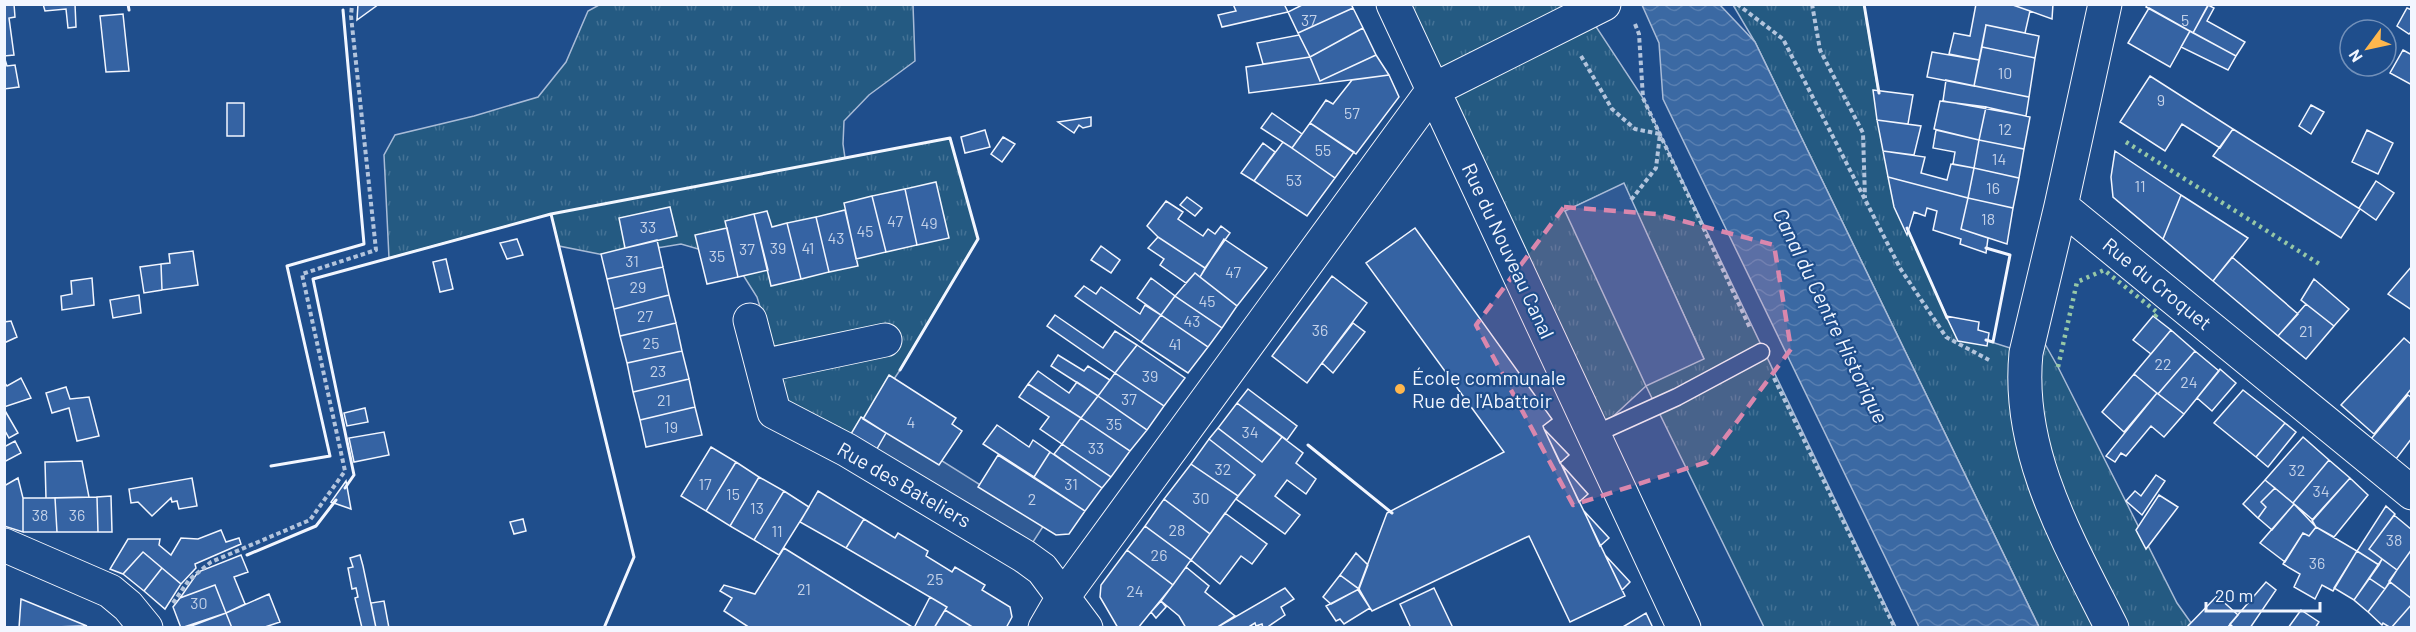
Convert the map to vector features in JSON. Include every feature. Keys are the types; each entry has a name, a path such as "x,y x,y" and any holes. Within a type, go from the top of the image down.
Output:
{"street":[{"name":"Rue du Nouveau Canal","path":"1393,4 1684,627"},
{"path":"2105,4 2026,354 2024,378 2029,420 2040,471 2050,502 2112,627"},
{"path":"1045,627 1063,597 1433,90 1557,28 1607,11"},
{"name":"Rue du Croquet","path":"2061,206 2412,493"},
{"name":"Rue des Bateliers","path":"750,320 774,412 847,450 1024,556 1042,569 1086,627"},
{"path":"762,366 885,340"},
{"path":"4,545 110,591 128,606 146,627"}],"lane":[{"path":"1593,435 1677,397 1761,352"}],"path":[{"path":"146,627 166,612 189,580 211,562 310,520 345,471 302,274 376,250 351,16 352,4"},
{"path":"1737,4 1784,39 1900,268 1946,337 2024,378"},
{"path":"1812,4 1820,50 1863,133 1866,202"},
{"path":"1607,11 1639,34 1643,98 1761,352 1895,627"},
{"path":"1557,28 1582,57 1612,109 1635,129 1659,134"},
{"path":"1632,200 1656,168 1659,134"}],"highlighted area":[{"path":"1564,207 1656,214 1774,245 1791,349 1707,462 1573,505 1476,325"}],"green space":[{"path":"599,5 913,5 915,61 869,95 844,121 845,158 950,138 978,239 900,370 847,450 789,410 757,297 733,259 681,244 609,256 559,246 551,214 389,258 384,155 395,135 474,116 538,97 566,62 588,11"},
{"path":"1393,5 1584,5 1643,98 1896,627 1764,627 1646,386 1593,435","holes":["1624,184 1704,359 1565,211"]},
{"path":"1733,5 1864,5 1897,207 1953,330 2026,353 2033,323 2058,367 2177,603 2194,627 2039,627 1755,42"}],"shaded area":[{"path":"1624,183 1704,359 1646,386 1565,211"},
{"path":"869,415 1044,525 1024,556 847,450"}],"water":[{"name":"Canal du Centre Historique","path":"1642,5 1720,5 1755,42 2039,627 1919,627 1663,99 1659,43"}],"building":[{"path":"4,4 14,4 15,17 9,18 14,55 4,56"},
{"path":"43,4 75,4 76,27 68,28 66,9 45,11"},
{"path":"358,4 379,4 357,20"},
{"path":"1233,4 1284,4 1288,12 1222,27 1218,15 1236,11"},
{"path":"1304,4 1351,4 1353,8 1298,33 1288,12"},
{"path":"1976,4 2010,4 2030,11 2025,33 1986,25 1979,60 1949,54 1954,33 1970,36"},
{"path":"2010,4 2053,4 2052,19 2030,11"},
{"path":"2148,4 2209,4 2193,33 2146,7"},
{"path":"2208,5 2214,8 2207,21 2245,42 2236,56 2193,33"},
{"path":"1353,8 1363,28 1310,57 1298,33"},
{"path":"2149,8 2190,31 2170,67 2128,43"},
{"path":"2407,8 2412,10 2412,31 2409,34 2398,27"},
{"path":"123,14 129,71 106,72 100,16"},
{"path":"1986,25 2039,36 2035,58 1982,47"},
{"path":"1363,28 1376,55 1320,81 1310,57"},
{"path":"2190,31 2236,56 2228,70 2181,47"},
{"path":"1299,35 1310,57 1263,64 1257,43"},
{"path":"1982,47 2035,58 2029,97 1974,86"},
{"path":"2403,50 2412,55 2412,85 2398,77 2398,59"},
{"path":"1932,52 1979,60 1974,86 1927,77"},
{"path":"1376,55 1389,75 1249,93 1246,67 1310,57 1320,81"},
{"path":"4,56 7,66 15,65 19,87 4,89"},
{"path":"1389,75 1399,97 1356,154 1310,123 1326,100 1333,104 1352,80"},
{"path":"2150,76 2233,129 2220,148 2182,124 2165,151 2120,122"},
{"path":"1946,80 2029,97 2026,116 1943,101"},
{"path":"1873,90 1913,95 1908,124 1877,120"},
{"path":"1940,101 1986,107 1979,140 1934,129"},
{"path":"227,103 244,103 244,136 227,136"},
{"path":"2311,105 2324,112 2311,134 2299,126"},
{"path":"1986,107 2030,117 2024,149 1979,140"},
{"path":"1272,113 1302,134 1292,148 1261,128"},
{"path":"1091,117 1091,126 1083,128 1079,125 1074,133 1058,122"},
{"path":"1877,120 1921,126 1914,155 1883,151"},
{"path":"1310,123 1354,152 1335,178 1292,148"},
{"path":"2233,129 2360,209 2341,238 2213,156"},
{"path":"985,130 990,147 965,153 961,137"},
{"path":"1936,130 1979,140 1974,168 1953,164 1955,152 1933,148"},
{"path":"2367,130 2393,143 2378,174 2352,162"},
{"path":"1003,137 1015,144 1002,162 991,154"},
{"path":"1979,140 2024,149 2019,178 1974,168"},
{"path":"1283,142 1335,178 1307,216 1254,181"},
{"path":"1263,143 1275,152 1254,181 1241,173"},
{"path":"1883,151 1925,157 1921,173 1947,180 1951,164 1974,168 1968,198 1888,177"},
{"path":"2115,151 2181,195 2163,239 2113,197 2111,177"},
{"path":"1974,168 2019,178 2013,208 1968,198"},
{"path":"1888,177 1968,198 1961,229 1988,238 1986,253 1960,244 1961,239 1933,230 1937,211 1927,208 1925,216 1914,212 1907,235 1894,207"},
{"path":"2376,181 2394,193 2376,220 2359,208"},
{"path":"936,182 949,238 917,245 905,189"},
{"path":"905,189 917,245 886,252 872,196"},
{"path":"2181,195 2248,238 2213,281 2163,239"},
{"path":"872,196 886,252 856,259 844,203"},
{"path":"1187,197 1202,208 1195,216 1180,205"},
{"path":"1968,198 2013,208 2007,244 1961,229"},
{"path":"1166,201 1183,212 1178,219 1203,236 1208,229 1215,234 1221,226 1230,233 1205,268 1158,237 1147,226"},
{"path":"670,207 677,236 625,248 619,218"},
{"path":"845,210 858,266 829,272 816,217"},
{"path":"767,211 772,227 787,223 801,279 771,286 754,214"},
{"path":"754,214 768,270 738,277 725,221"},
{"path":"816,217 829,272 801,279 787,223"},
{"path":"727,228 738,277 707,284 695,235"},
{"path":"1415,228 1552,419 1543,426 1544,429 1625,596 1570,622 1529,536 1372,611 1358,590 1387,513 1504,452 1366,263"},
{"path":"1158,237 1205,268 1200,277 1195,273 1186,283 1160,265 1164,259 1148,248"},
{"path":"517,239 523,255 507,259 500,243"},
{"path":"1224,239 1267,268 1237,306 1200,277"},
{"path":"657,240 663,267 607,279 601,254"},
{"path":"1101,246 1120,260 1111,273 1091,260"},
{"path":"193,251 198,285 162,290 161,264 170,263 169,254"},
{"path":"2232,257 2298,314 2278,336 2213,281"},
{"path":"446,259 453,289 440,292 433,262"},
{"path":"161,264 162,290 144,293 140,267"},
{"path":"2412,266 2412,310 2388,294"},
{"path":"663,267 669,295 614,309 607,279"},
{"path":"1195,273 1237,306 1222,328 1175,296"},
{"path":"1332,276 1367,303 1307,383 1272,356"},
{"path":"92,278 94,305 62,310 61,296 72,294 71,281"},
{"path":"1151,278 1175,296 1161,315 1137,298"},
{"path":"2314,279 2349,309 2334,326 2301,300"},
{"path":"1084,286 1096,294 1101,287 1140,314 1145,305 1161,315 1141,342 1075,296"},
{"path":"139,295 141,313 113,318 110,300"},
{"path":"669,295 676,323 620,336 614,309"},
{"path":"1175,296 1222,328 1208,347 1161,315"},
{"path":"2306,304 2334,326 2306,359 2278,336"},
{"path":"1055,315 1103,348 1115,331 1137,345 1115,373 1047,326"},
{"path":"1161,315 1208,347 1188,373 1141,342"},
{"path":"1946,316 1979,322 1978,330 1989,333 1987,346 1958,341"},
{"path":"2153,316 2171,330 2151,354 2133,340"},
{"path":"11,321 17,337 4,343 4,322"},
{"path":"676,323 682,351 627,363 620,336"},
{"path":"1353,323 1365,332 1333,373 1322,363"},
{"path":"2171,330 2195,351 2158,394 2134,374"},
{"path":"2404,338 2412,345 2412,388 2374,434 2341,405"},
{"path":"1137,345 1185,378 1164,406 1115,373"},
{"path":"682,351 689,379 633,392 627,363"},
{"path":"2195,351 2219,371 2184,414 2158,394"},
{"path":"1058,355 1084,371 1088,366 1110,380 1098,396 1051,366"},
{"path":"2220,369 2236,383 2212,411 2197,398"},
{"path":"1038,371 1069,393 1077,382 1098,396 1081,418 1028,384"},
{"path":"1115,373 1164,406 1147,430 1098,396"},
{"path":"2134,374 2157,393 2124,432 2102,412"},
{"path":"889,375 956,418 952,424 962,431 939,465 863,419"},
{"path":"21,378 31,398 4,407 4,382 7,386"},
{"path":"689,379 695,407 640,420 633,392"},
{"path":"1028,384 1081,418 1062,444 1040,429 1049,417 1019,397"},
{"path":"66,387 70,399 89,397 99,436 77,441 69,408 52,413 46,393"},
{"path":"1248,389 1297,426 1287,440 1237,403"},
{"path":"2243,390 2285,423 2256,457 2214,423"},
{"path":"2157,393 2184,414 2164,437 2151,426 2126,456 2121,453 2115,462 2106,456"},
{"path":"2408,395 2412,398 2412,438 2396,459 2371,439"},
{"path":"1098,396 1147,430 1130,451 1081,418"},
{"path":"1237,403 1282,437 1262,462 1218,428"},
{"path":"695,407 702,435 646,447 640,420"},
{"path":"365,408 368,422 347,426 344,413"},
{"path":"4,409 18,433 9,438 4,429"},
{"path":"861,417 886,433 874,454 848,439"},
{"path":"1081,418 1130,451 1111,477 1062,444"},
{"path":"2285,423 2296,432 2268,467 2256,457"},
{"path":"997,425 1029,447 1033,440 1050,452 1034,477 983,444"},
{"path":"1218,428 1262,462 1282,437 1303,453 1296,463 1316,479 1306,494 1287,480 1275,496 1300,515 1285,534 1236,499 1255,475 1209,439"},
{"path":"1544,429 1569,455 1560,463"},
{"path":"384,432 389,455 354,462 349,438"},
{"path":"2303,437 2329,460 2293,503 2265,480"},
{"path":"1209,439 1255,475 1238,496 1191,464"},
{"path":"15,441 21,453 4,462 4,447"},
{"path":"1062,444 1111,477 1102,488 1054,454"},
{"path":"711,447 736,462 706,511 681,496"},
{"path":"1050,452 1102,488 1085,511 1034,477"},
{"path":"998,455 1085,511 1069,534 1056,535 978,487"},
{"path":"2329,460 2350,478 2313,520 2293,503"},
{"path":"82,461 89,497 46,498 45,462"},
{"path":"736,462 759,477 730,526 706,511"},
{"path":"1191,464 1238,496 1210,534 1164,499"},
{"path":"1562,465 1588,494 1579,502"},
{"path":"2156,475 2165,481 2142,515 2126,501 2135,491 2141,496"},
{"path":"759,477 784,491 754,540 730,526"},
{"path":"18,478 23,498 23,532 4,526 4,486"},
{"path":"192,478 197,506 179,509 177,501 172,502 171,498 152,516 138,502 131,503 129,489"},
{"path":"2350,478 2368,495 2334,537 2316,527 2312,520"},
{"path":"2265,480 2275,488 2261,502 2266,507 2258,518 2243,504"},
{"path":"346,481 351,509 331,502"},
{"path":"2275,488 2294,504 2272,530 2258,518 2266,507 2261,502"},
{"path":"784,491 809,507 779,555 754,540"},
{"path":"818,491 864,519 846,548 800,522"},
{"path":"2159,495 2178,507 2146,549 2136,530"},
{"path":"111,496 112,532 98,532 97,497"},
{"path":"97,497 98,532 57,532 55,498"},
{"path":"23,498 55,498 57,532 23,532"},
{"path":"1164,499 1210,534 1191,560 1145,526"},
{"path":"2294,504 2316,527 2309,536 2303,533 2285,562 2260,543"},
{"path":"2386,506 2395,514 2369,549 2382,559 2379,565 2357,551"},
{"path":"1584,511 1609,538 1600,546"},
{"path":"1225,513 1267,544 1252,564 1241,556 1220,584 1191,560"},
{"path":"2394,515 2412,530 2412,549 2397,570 2369,549"},
{"path":"523,519 526,531 514,534 510,522"},
{"path":"864,519 895,538 898,533 928,551 926,556 952,572 955,567 985,585 982,590 1010,607 1012,617 1006,628 974,628 945,610 947,607 846,548"},
{"path":"1145,526 1191,560 1173,585 1127,550"},
{"path":"2316,527 2357,551 2333,591 2322,585 2315,599 2294,587 2300,574 2283,564 2303,533 2309,536"},
{"path":"221,530 226,542 239,538 241,544 195,564 196,568 181,584 143,552 123,574 110,569 128,539 160,539 159,545 171,555 181,538 198,539"},
{"path":"784,548 914,628 750,628 724,611 732,598 720,591 724,585 755,594"},
{"path":"2412,549 2412,599 2389,581"},
{"path":"1127,550 1173,585 1138,628 1118,628 1100,597 1101,585"},
{"path":"2357,551 2379,565 2354,600 2334,588"},
{"path":"143,552 162,568 144,591 123,574"},
{"path":"1356,553 1368,565 1359,589 1340,575"},
{"path":"241,555 248,572 234,577 245,604 226,613 215,585 180,598 198,572"},
{"path":"360,555 376,628 362,628 355,598 358,597 356,588 352,589 348,568 353,567 350,558"},
{"path":"1605,555 1630,582 1622,590"},
{"path":"2382,559 2397,570 2385,589 2369,578"},
{"path":"1186,567 1209,586 1205,592 1235,616 1216,628 1186,628 1179,616 1161,601"},
{"path":"162,568 181,584 165,609 144,591"},
{"path":"1340,575 1359,589 1331,604 1323,597"},
{"path":"2369,578 2385,589 2368,612 2354,600"},
{"path":"2266,582 2276,590 2250,628 2234,628 2230,624"},
{"path":"2390,582 2412,599 2412,604 2391,628 2383,623 2382,625 2368,612"},
{"path":"215,585 226,613 181,628 173,607 180,598"},
{"path":"1285,588 1294,599 1281,607 1285,615 1266,628 1263,628 1262,624 1256,626 1255,623 1247,628 1216,628"},
{"path":"1434,588 1453,628 1411,628 1400,604"},
{"path":"1359,589 1370,608 1344,624 1340,619 1336,621 1326,606"},
{"path":"269,594 280,622 262,628 232,628 226,613"},
{"path":"2217,596 2238,615 2227,628 2186,628"},
{"path":"930,597 947,607 934,628 914,628"},
{"path":"21,599 87,626 19,628"},
{"path":"384,601 389,628 376,628 371,603"},
{"path":"1161,601 1166,607 1156,618 1151,612"},
{"path":"2412,604 2412,628 2391,628"},
{"path":"945,610 974,628 934,628"},
{"path":"2301,610 2319,622 2315,628 2288,628"},
{"path":"226,613 232,628 186,628"},
{"path":"1646,613 1653,628 1621,628"}],"hedge":[{"path":"2126,142 2321,265"},
{"path":"2058,367 2077,282 2104,270 2158,313 2152,320"}],"wall":[{"path":"128,4 129,10"},
{"path":"1864,4 1879,93"},
{"path":"271,466 330,456 287,266 364,244 343,10"},
{"path":"345,488 354,475 313,279 551,214 950,138 978,239 900,370"},
{"path":"551,214 634,557 604,628"},
{"path":"1907,228 1947,318"},
{"path":"1986,248 2010,255 1993,342 1986,340"},
{"path":"1308,445 1392,513"},
{"path":"247,555 316,526 336,500"}],"place":[{"name":"École communale Rue de l'Abattoir","path":"1400,389"}]}
